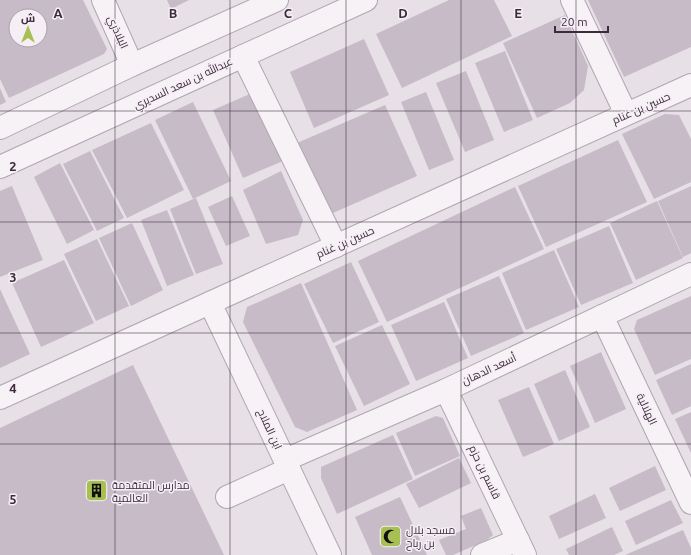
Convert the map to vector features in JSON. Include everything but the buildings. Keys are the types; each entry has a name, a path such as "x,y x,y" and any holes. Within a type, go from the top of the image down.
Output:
{"street":[{"name":"البلاذري","path":"103,0 132,65"},
{"path":"0,128 132,65 277,0"},
{"name":"عبدالله بن سعد السديري","path":"0,167 366,0"},
{"path":"572,0 626,114"},
{"path":"243,56 336,246"},
{"name":"حسين بن غنام","path":"0,398 626,114 689,91"},
{"name":"أسعد الدهان","path":"227,498 287,464 691,274"},
{"name":"ابن الملاح","path":"210,303 330,555"},
{"name":"الهلالية","path":"602,316 691,503"},
{"name":"قاسم بن حزم","path":"446,390 521,547"},
{"path":"482,555 521,547"}],"place":[{"name":"مدارس المتقدمة العالمية","path":"97,491"},
{"name":"مسجد بلال بن رباح","path":"391,536"}]}
